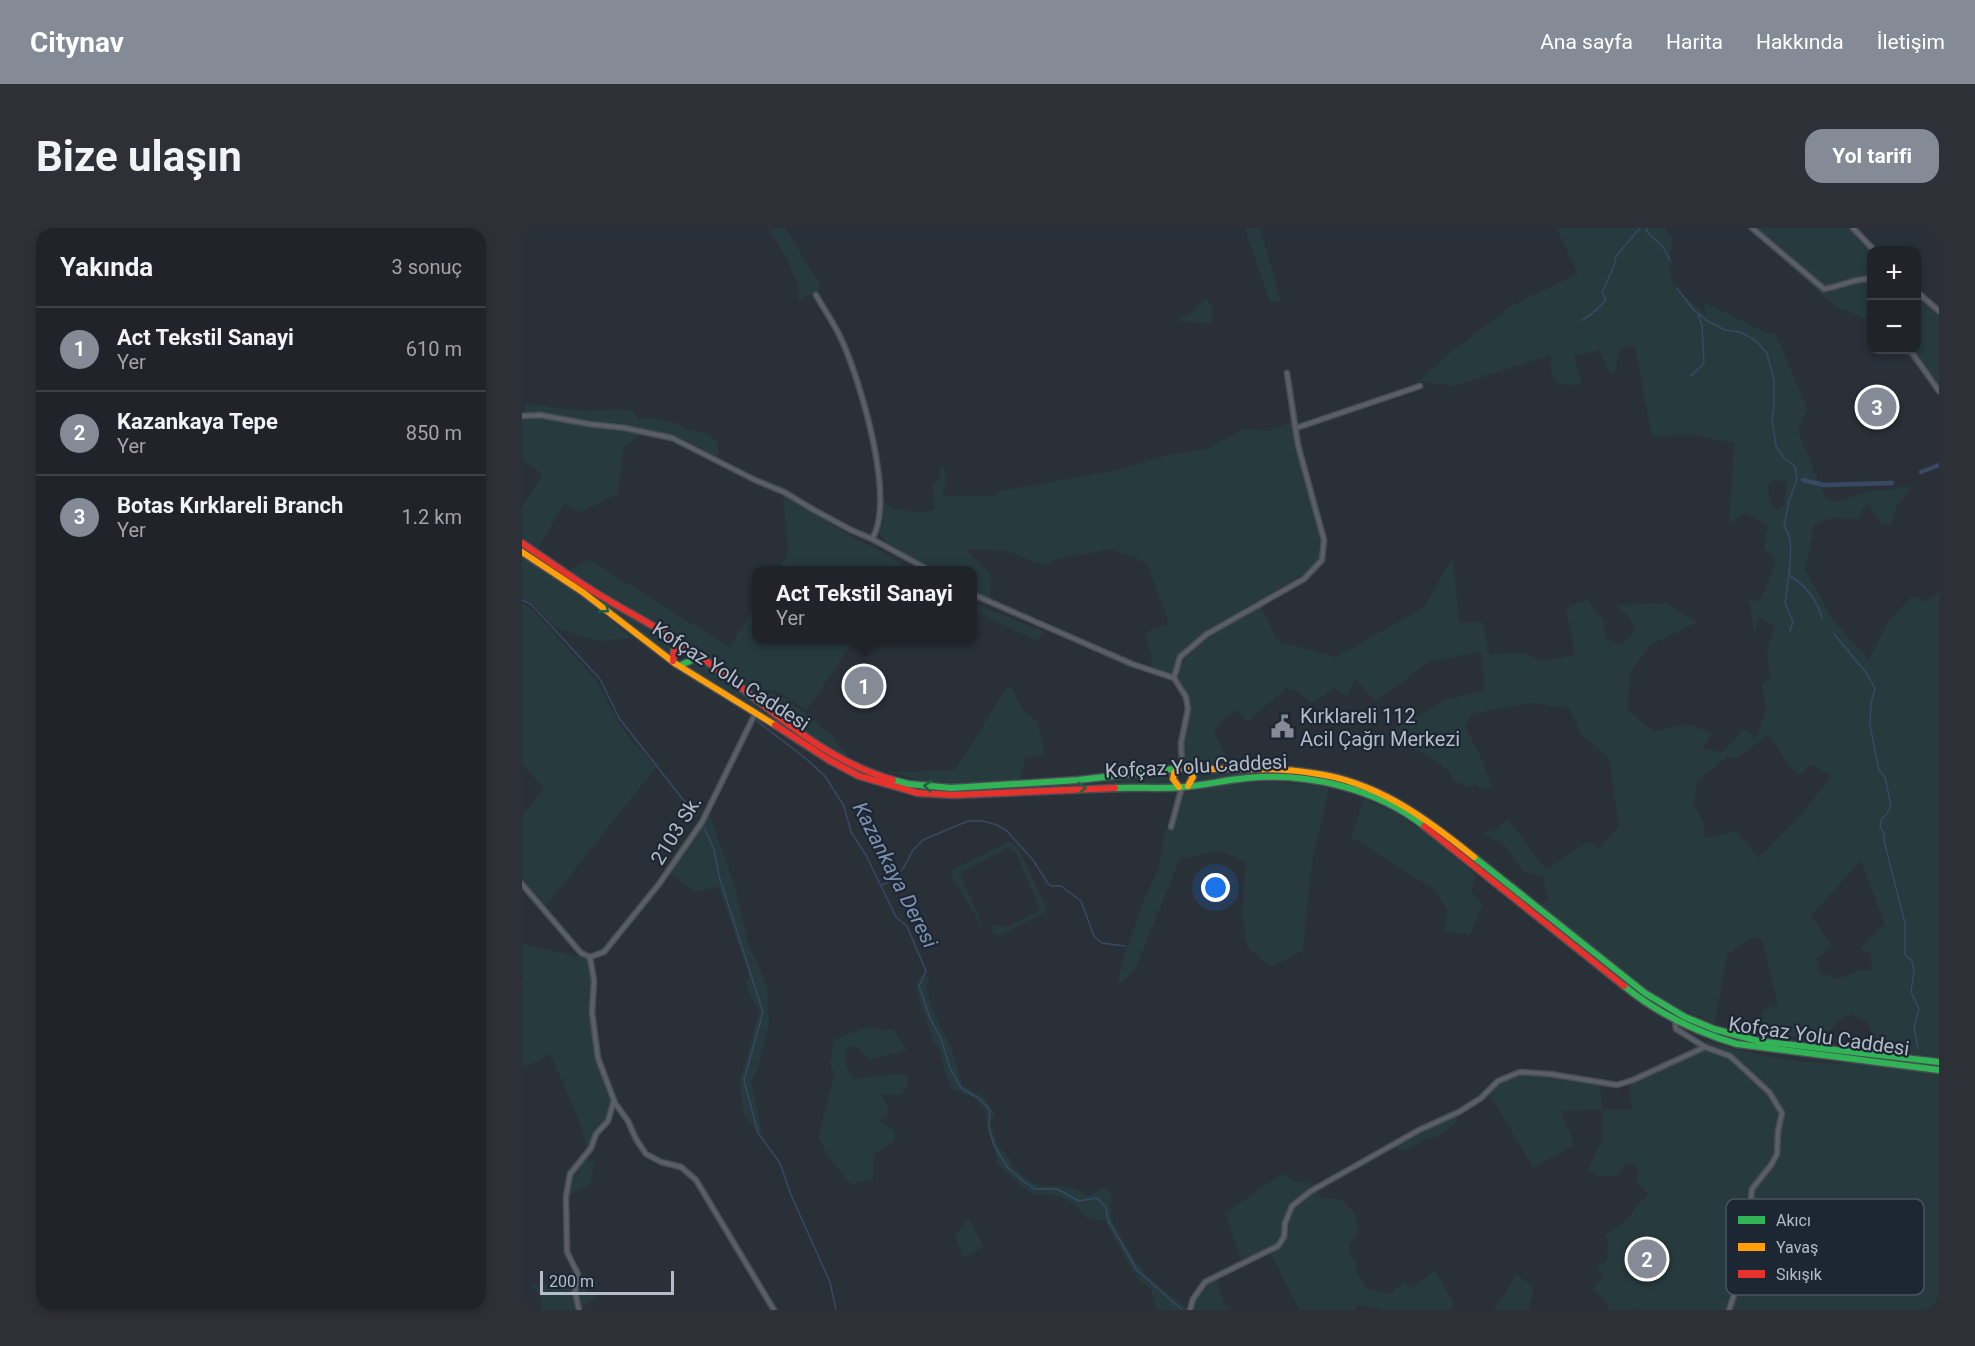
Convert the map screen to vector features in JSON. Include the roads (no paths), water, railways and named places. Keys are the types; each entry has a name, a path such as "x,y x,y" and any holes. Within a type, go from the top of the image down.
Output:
{"main road":[{"name":"Kofçaz Yolu Caddesi","path":"522,543 596,593 688,649 782,720 836,756 864,770 898,781 941,788 1078,780 1184,768 1284,770 1314,773 1357,783 1389,796 1431,822 1645,993 1672,1011 1728,1034 1758,1041 1939,1062"},
{"name":"Kofçaz Yolu Caddesi","path":"522,552 584,592 676,663 842,768 872,781 918,793 954,795 1086,788 1183,786 1248,778 1287,777 1340,786 1382,801 1426,827 1629,990 1675,1020 1713,1037 1750,1047 1936,1069"},
{"path":"679,646 688,649 690,661 685,665 676,663 672,656 673,650 679,646"},
{"path":"1184,768 1190,771 1192,777 1183,786 1174,782 1173,776 1176,770 1184,768"}],"street":[{"path":"1752,228 1824,289 1838,287 1858,279 1867,279"},
{"path":"1853,228 1870,246"},
{"path":"816,295 843,342 856,377 869,425 880,479 881,500 878,529 872,539"},
{"path":"1921,295 1939,311"},
{"path":"1913,354 1939,391"},
{"path":"1174,678 1180,657 1207,634 1304,579 1322,560 1324,540 1298,445 1287,373"},
{"path":"1296,428 1420,386"},
{"path":"522,416 540,415 672,438 784,492 922,566"},
{"path":"977,596 1132,664 1174,678 1186,697 1188,709 1181,743 1184,768"},
{"name":"2103 Sk.","path":"588,957 604,952 659,884 702,822 756,712"},
{"path":"1171,827 1183,786"},
{"path":"522,884 588,957 594,981 591,1012 598,1058 614,1099 646,1154 662,1162 681,1167 696,1180 774,1310"},
{"path":"1675,1020 1676,1029 1705,1047 1730,1056 1769,1092 1782,1113 1777,1154 1752,1189 1751,1199"},
{"path":"1190,1310 1193,1299 1205,1282 1278,1246 1284,1237 1285,1223 1292,1206 1311,1191 1419,1130 1459,1112 1480,1098 1498,1081 1520,1072 1550,1074 1617,1085 1705,1047"},
{"path":"579,1310 575,1292 578,1274 567,1252 566,1197 570,1173 591,1148 596,1134 608,1121 614,1099"},
{"path":"1729,1310 1734,1295"}],"waterway":[{"path":"1582,320 1606,300 1602,293 1616,256 1640,228"},
{"path":"1646,228 1648,233 1663,247 1671,262"},
{"path":"1677,288 1693,309 1706,320 1725,330 1740,332 1755,340 1767,353 1774,381 1772,419 1776,446 1784,458 1795,466 1797,479 1789,501 1784,526 1790,543 1789,575 1810,593 1822,618"},
{"path":"1691,376 1704,363 1702,325 1698,315"},
{"path":"1921,472 1939,465"},
{"path":"1803,480 1824,485 1892,483"},
{"path":"1789,575 1785,603 1793,622 1790,631"},
{"path":"522,600 531,604 600,679 619,718 696,816"},
{"name":"Kazankaya Deresi","path":"1834,634 1868,675 1875,689 1871,703 1870,725 1879,770 1885,777 1891,806 1882,818 1880,827 1885,835 1883,837 1905,923 1905,955 1912,961 1914,971 1911,992 1919,1009 1914,1027 1918,1048"},
{"name":"Kazankaya Deresi","path":"757,721 825,776 844,806 851,832 866,855 896,917 907,926 926,971 919,986 930,1018 941,1039 950,1068 961,1088 980,1099 990,1110 989,1128 994,1145 1008,1168 1035,1189 1057,1189 1079,1201 1097,1198 1106,1207 1108,1220 1137,1270 1182,1310"},
{"path":"882,885 893,880 904,867 913,850 923,840 968,821 983,821 1007,831 1033,860 1051,886 1061,886 1081,901 1094,936 1102,943 1125,946"},
{"path":"704,828 714,849 719,876 763,1012 744,1080 758,1133 780,1163 791,1195 830,1282 836,1310"}],"place":[{"name":"Botas Kırklareli Branch","path":"1877,407"},
{"name":"Act Tekstil Sanayi","path":"864,686"},
{"name":"Kırklareli 112 Acil Çağrı Merkezi","path":"1282,727"},
{"name":"Kazankaya Tepe","path":"1647,1259"}]}
